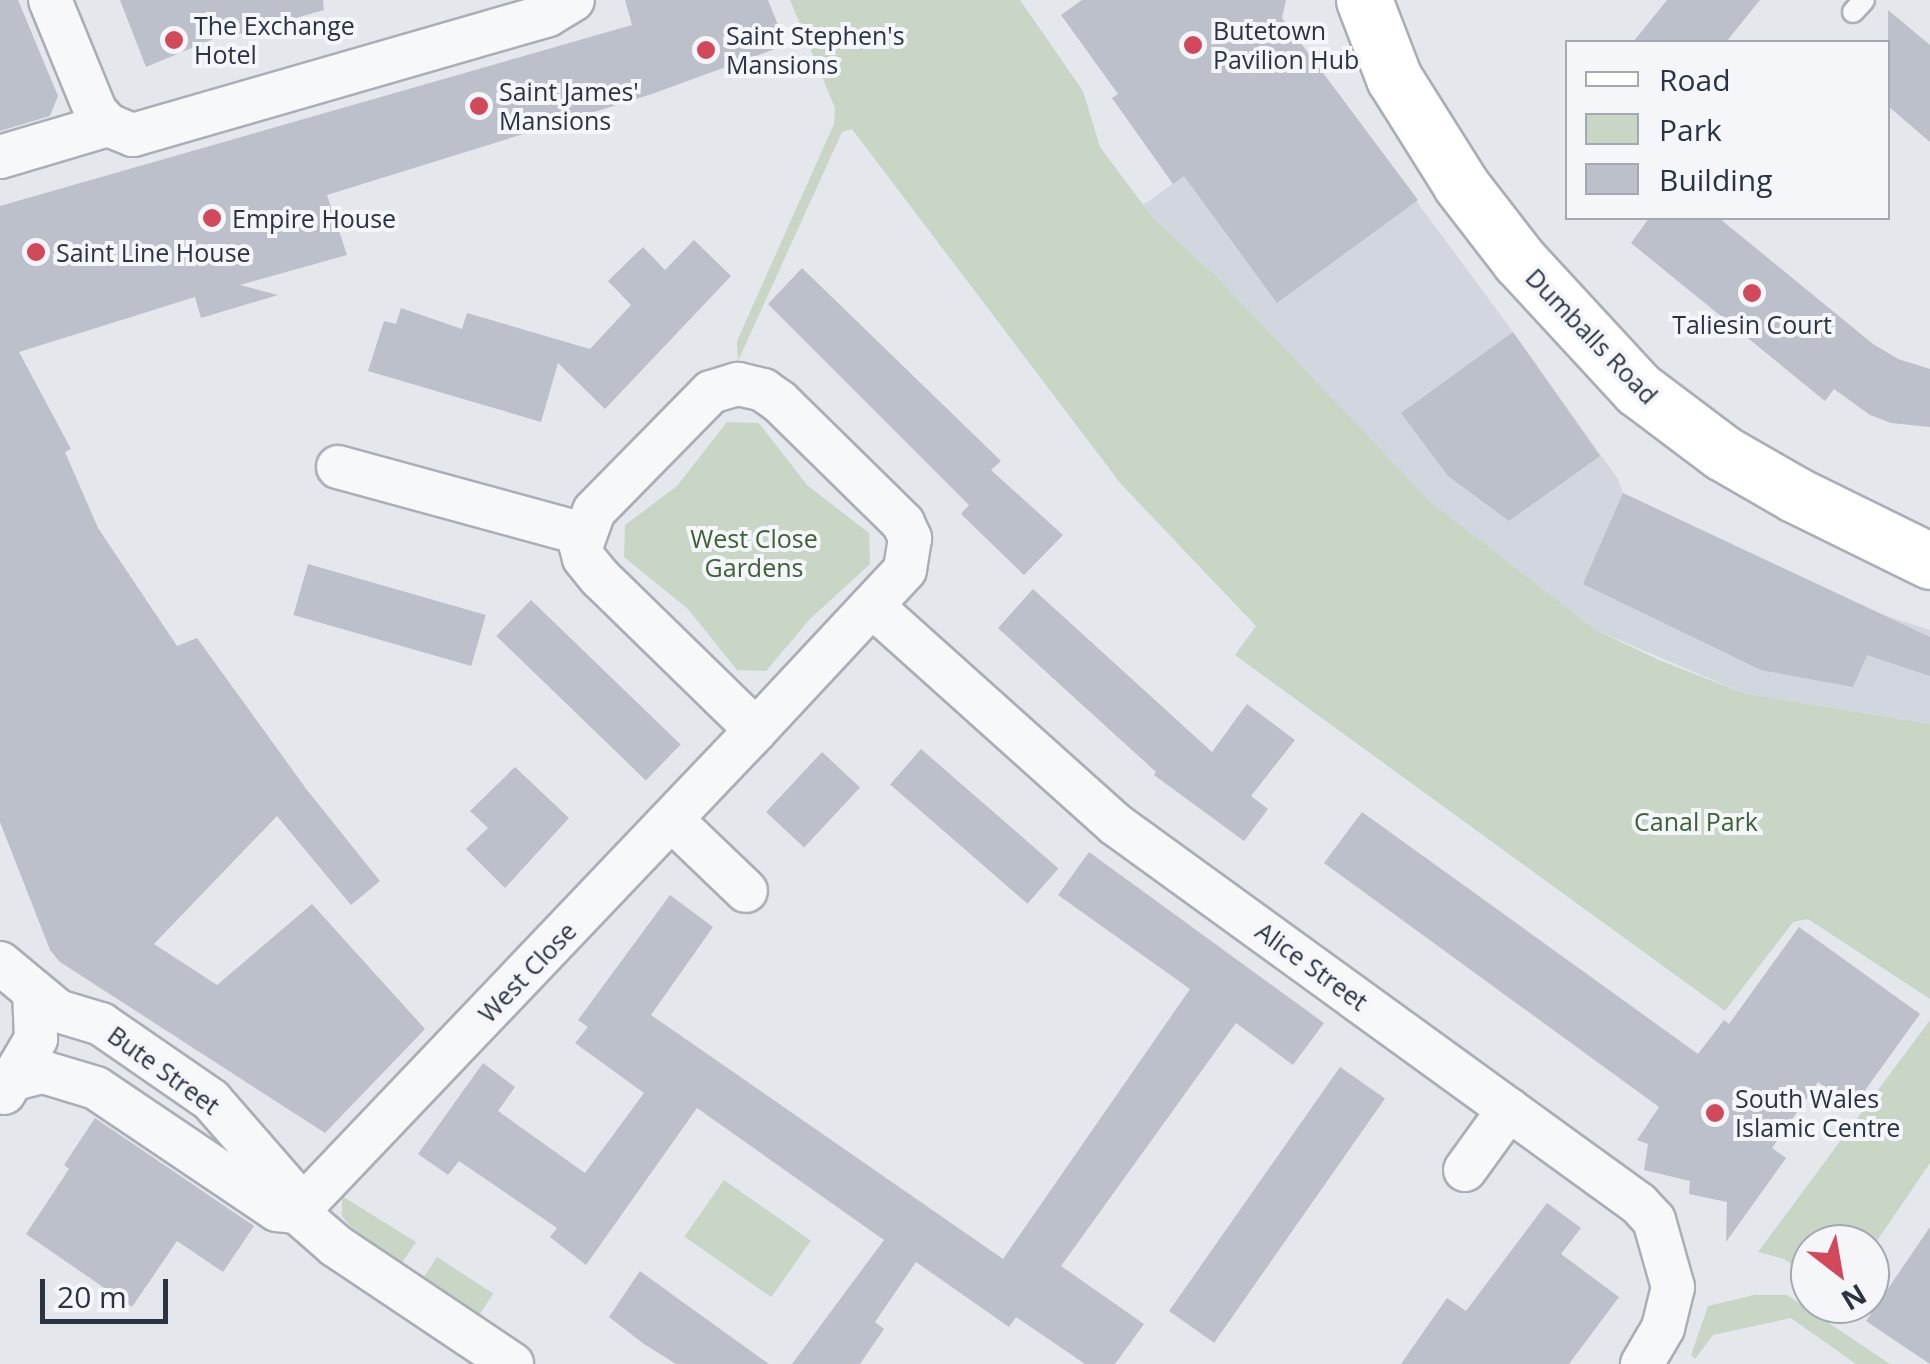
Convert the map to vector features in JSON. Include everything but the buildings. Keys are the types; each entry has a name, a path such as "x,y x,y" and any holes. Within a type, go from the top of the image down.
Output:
{"street":[{"path":"50,0 96,112 108,126 133,135 548,15 572,0"},
{"name":"Dumballs Road","path":"1364,0 1394,78 1461,184 1519,260 1638,389 1723,454 1796,496 1930,562"},
{"path":"0,157 108,126"},
{"name":"West Close","path":"296,1212 673,821 905,570 910,538 903,523 763,390 738,384 711,392 594,510 583,534"},
{"path":"338,467 583,534 584,558 600,578 756,730"},
{"name":"Alice Street","path":"872,606 1115,824 1509,1109 1654,1220 1673,1286 1663,1328 1642,1364"},
{"path":"673,821 746,891"},
{"name":"Bute Street","path":"0,962 17,1000 100,1024 211,1100 292,1193 296,1212"},
{"path":"7,1089 36,1039 17,1000"},
{"name":"Bute Street","path":"7,1089 43,1072 96,1088 277,1210 296,1212 336,1246 512,1364"},
{"path":"1464,1170 1509,1109"}],"shaded area":[{"path":"1324,76 1513,332 1618,479 1623,493 1884,615 1930,630 1930,724 1743,693 1596,630 1431,502 1216,276 1153,218 1143,205"}],"green space":[{"name":"Canal Park","path":"790,0 1020,0 1083,91 1100,147 1153,218 1216,276 1431,502 1596,630 1659,660 1743,693 1930,724 1930,999 1808,919 1793,922 1725,1011 1235,655 1256,626 1121,484 852,129 842,132 738,361 737,341 834,124 835,108"},
{"name":"West Close Gardens","path":"727,422 759,423 807,485 869,533 870,564 810,619 766,671 737,670 688,609 624,557 625,525 677,486"},
{"path":"1930,1020 1930,1163 1888,1224 1790,1224 1790,1263 1758,1252"},
{"path":"724,1180 811,1241 771,1297 684,1237"},
{"path":"342,1196 416,1242 401,1264 351,1227 342,1216"},
{"path":"437,1257 493,1293 478,1316 422,1280"},
{"path":"1754,1295 1787,1295 1790,1318 1713,1335 1695,1359 1691,1355 1708,1306"},
{"path":"1799,1324 1830,1324 1890,1364 1856,1364"}],"place":[{"name":"The Exchange Hotel","path":"174,40"},
{"name":"Butetown Pavilion Hub","path":"1193,45"},
{"name":"Saint Stephen's Mansions","path":"706,50"},
{"name":"Saint James' Mansions","path":"479,106"},
{"name":"Empire House","path":"212,218"},
{"name":"Saint Line House","path":"36,252"},
{"name":"Taliesin Court","path":"1752,293"},
{"name":"South Wales Islamic Centre","path":"1715,1113"}]}
